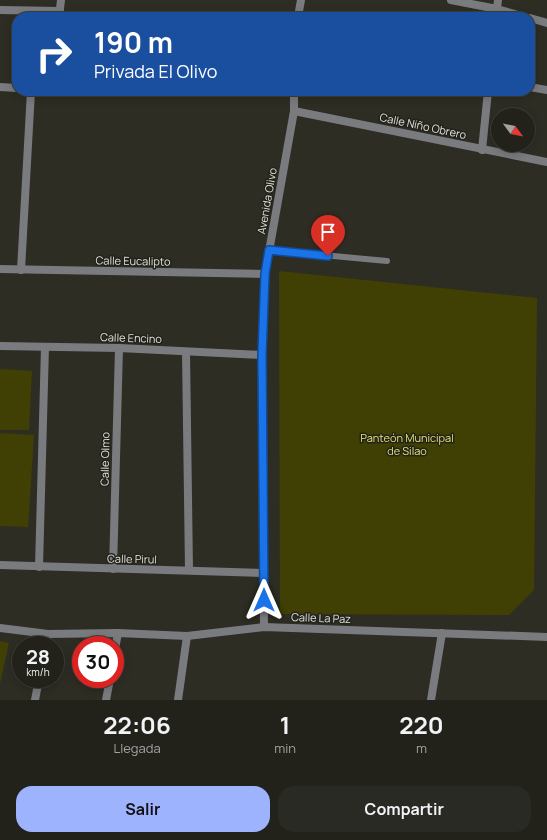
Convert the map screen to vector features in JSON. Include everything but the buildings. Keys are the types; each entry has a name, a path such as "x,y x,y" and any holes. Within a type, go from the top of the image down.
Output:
{"street":[{"path":"60,0 60,12"},
{"path":"299,12 301,0"},
{"path":"451,0 493,12"},
{"path":"497,12 498,0"},
{"path":"0,10 30,12"},
{"path":"535,19 547,23"},
{"path":"0,87 12,88"},
{"path":"535,88 547,90"},
{"path":"21,270 31,96"},
{"name":"Avenida Olivo","path":"264,627 262,355 265,274 294,111 294,96"},
{"path":"482,150 487,96"},
{"name":"Calle Niño Obrero","path":"294,111 547,162"},
{"name":"Calle Eucalipto","path":"0,269 265,274"},
{"name":"Calle Encino","path":"0,346 119,348 262,355"},
{"path":"38,567 45,347"},
{"name":"Calle Olmo","path":"113,569 119,348"},
{"path":"186,352 189,570"},
{"name":"Calle Pirul","path":"0,565 264,573"},
{"name":"Calle La Paz","path":"0,628 48,634 118,633 187,636 264,627 547,636"},
{"path":"431,700 442,633"},
{"path":"178,700 187,636"},
{"path":"35,700 37,688"},
{"path":"106,700 108,688"}],"lane":[{"path":"269,250 387,261"}],"green space":[{"name":"Panteón Municipal de Silao","path":"279,271 537,298 534,590 509,615 280,614"},
{"path":"0,369 32,371 29,430 0,430"},
{"path":"0,433 34,435 28,527 0,526"},
{"path":"0,641 9,643 0,684"}],"route":[{"path":"264,600 262,355 265,274 269,250 328,256"}]}
